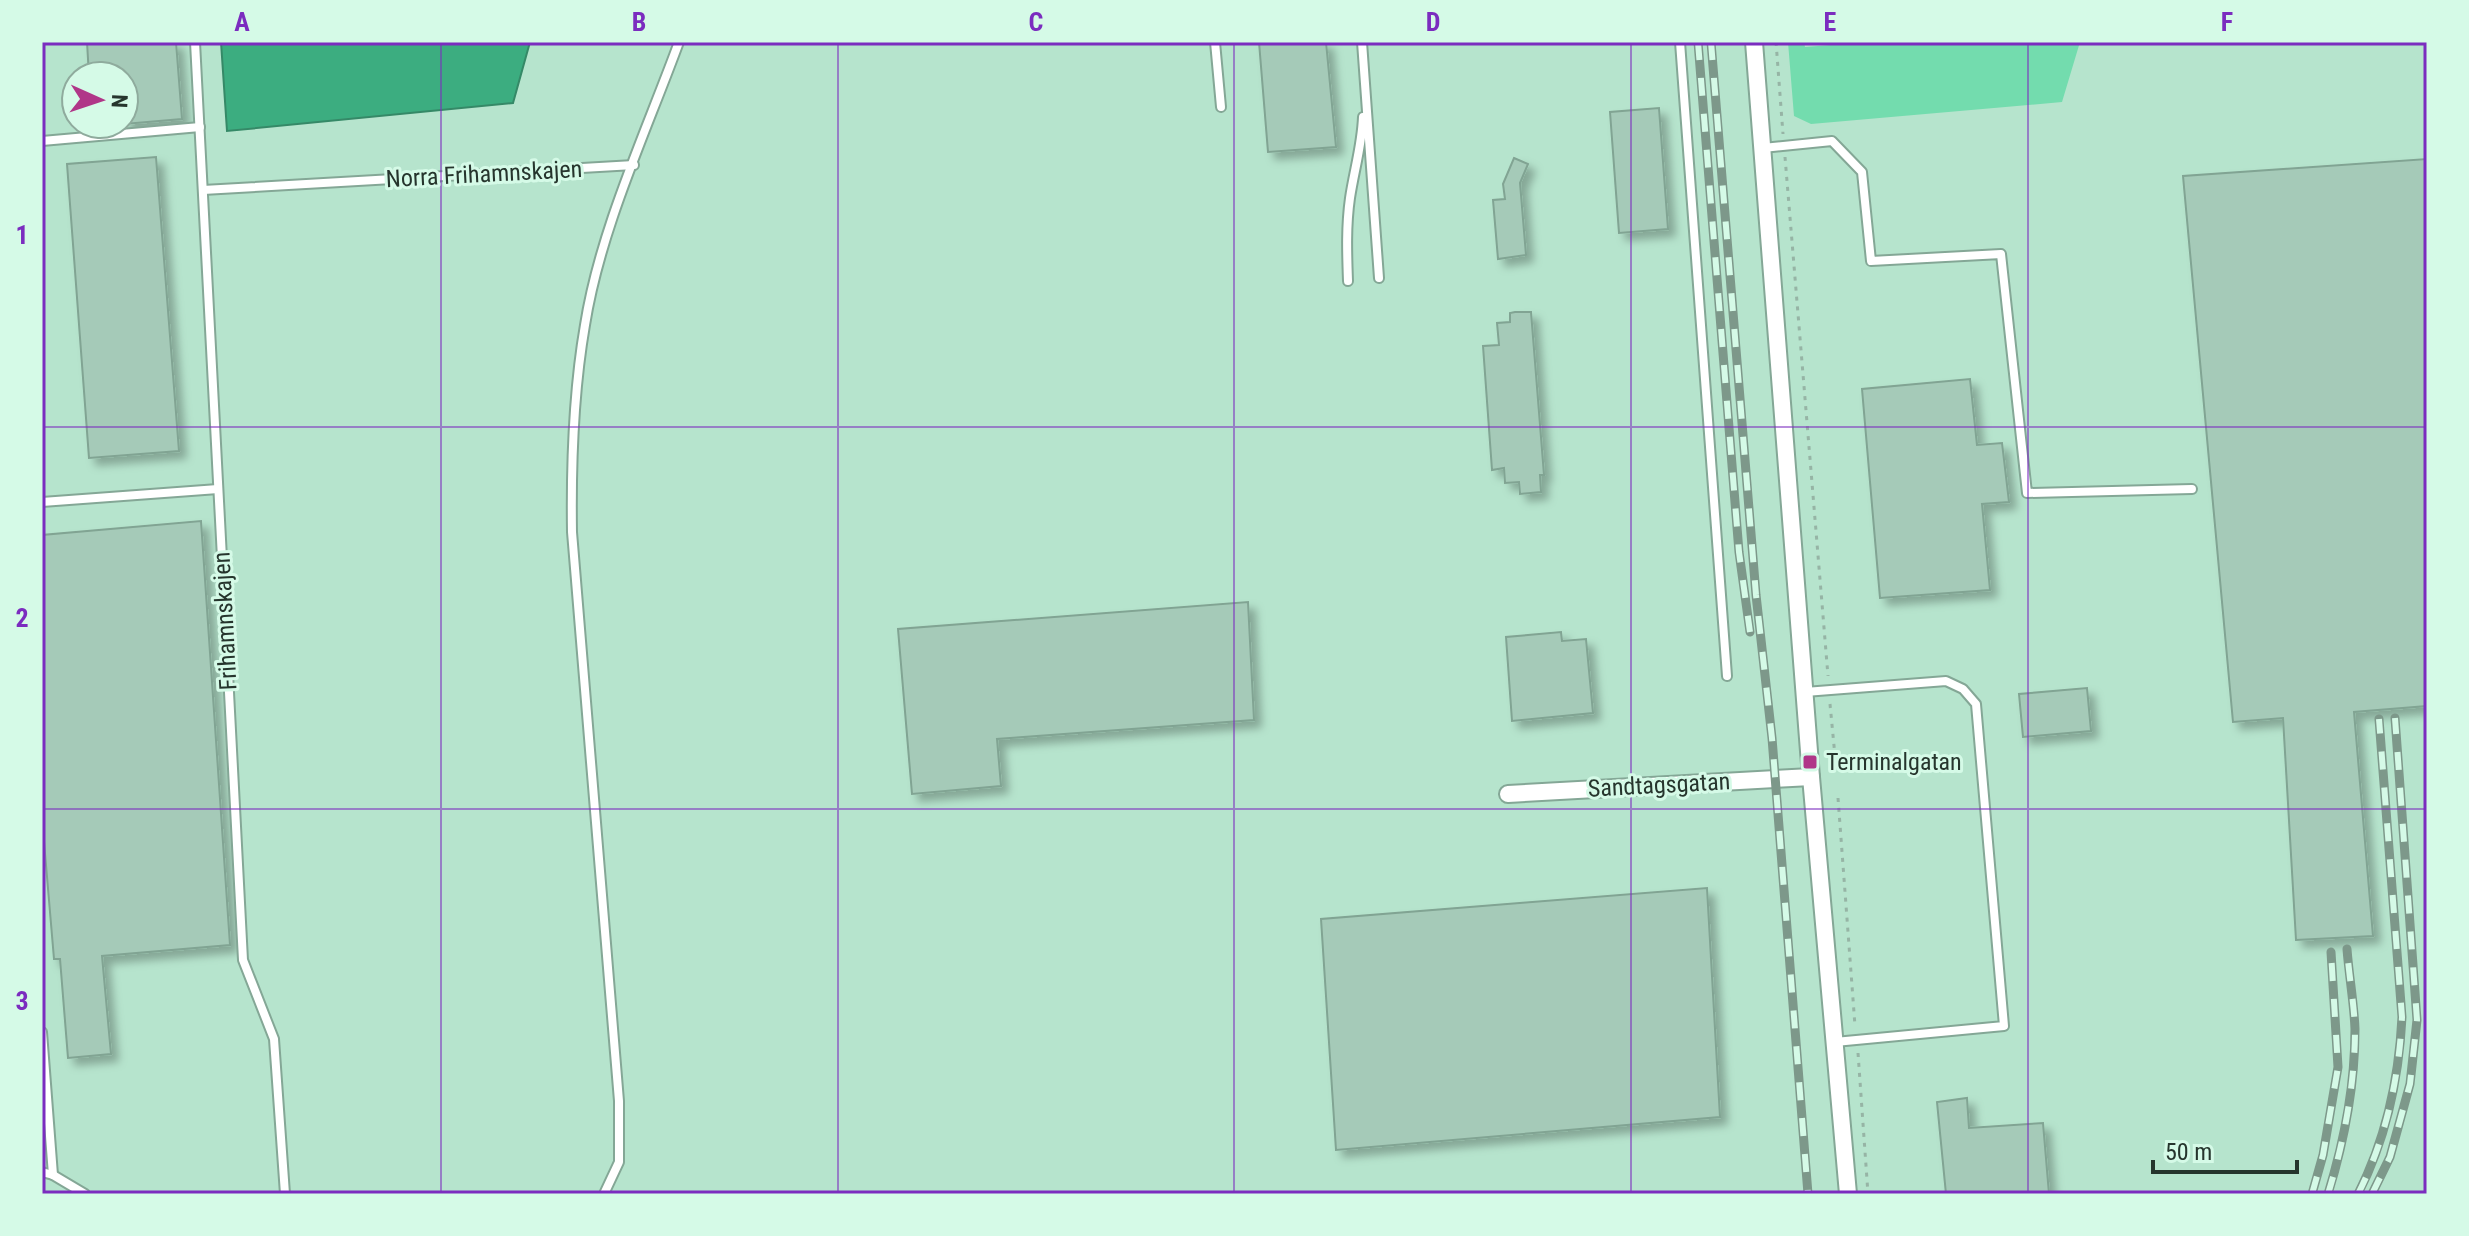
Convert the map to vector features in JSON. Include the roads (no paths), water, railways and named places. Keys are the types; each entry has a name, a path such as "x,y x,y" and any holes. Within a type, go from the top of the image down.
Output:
{"street":[{"path":"1754,42 1811,777 1848,1194"},
{"name":"Sandtagsgatan","path":"1508,794 1811,777"}],"lane":[{"name":"Frihamnskajen","path":"195,42 243,960 274,1039 285,1194"},
{"path":"604,1194 619,1162 619,1101 572,532 571,450 585,324 604,250 679,42"},
{"path":"1215,42 1221,107"},
{"path":"1680,42 1727,676"},
{"path":"1363,45 1379,278"},
{"path":"1348,281 1350,197 1362,138 1363,45"},
{"path":"42,141 200,127"},
{"path":"1763,148 1832,141 1862,172 1871,261 2001,254 2027,493 2192,489"},
{"name":"Norra Frihamnskajen","path":"203,190 634,165"},
{"path":"42,502 218,489"},
{"path":"1805,692 1946,681 1963,689 1976,704 2004,1026 1835,1042"},
{"path":"42,1032 53,1175"},
{"path":"42,1172 85,1194"}],"railway":[{"path":"1698,42 1739,552 1750,632"},
{"path":"1711,42 1808,1194"},
{"path":"2372,1194 2390,1157 2410,1084 2417,1020 2395,718"},
{"path":"2358,1194 2376,1152 2389,1108 2398,1063 2402,1017 2379,719"},
{"path":"2328,1194 2344,1133 2353,1071 2355,1029 2347,949"},
{"path":"2312,1194 2323,1155 2338,1067 2331,952"}],"place":[{"name":"Terminalgatan","path":"1810,762"}]}
